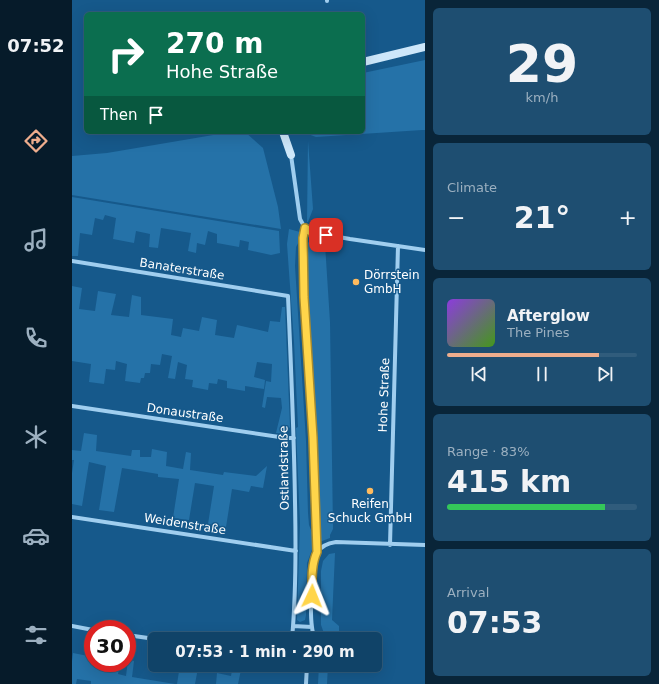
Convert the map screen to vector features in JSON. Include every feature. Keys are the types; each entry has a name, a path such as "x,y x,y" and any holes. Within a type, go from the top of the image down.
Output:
{"main road":[{"path":"365,62 425,47"},
{"path":"284,134 291,155"},
{"path":"290,134 291,155"}],"street":[{"path":"291,155 300,219 305,228 311,232 320,234 425,250"},
{"name":"Hohe Straße","path":"390,545 398,246"},
{"name":"Banaterstraße","path":"72,261 288,296"},
{"name":"Ostlandstraße","path":"288,296 294,438 296,551 293,632"},
{"name":"Donaustraße","path":"72,406 294,438"},
{"name":"Weidenstraße","path":"72,517 296,551"},
{"path":"313,632 311,613 313,566 317,552 324,546 336,542 425,545"},
{"path":"72,626 84,628"},
{"path":"293,626 312,627"},
{"path":"136,637 148,639"},
{"path":"306,684 307,672"}],"lane":[{"path":"305,228 303,253 304,290 313,438 317,552"}],"shaded area":[{"path":"425,60 425,130 365,134 365,73"},
{"path":"219,134 247,134 263,148 278,207 281,229 72,195 72,156 107,153"},
{"path":"308,134 363,134 316,137"},
{"path":"308,141 313,209 307,222"},
{"path":"72,197 279,231 280,253 271,255 248,250 249,242 240,240 239,247 217,243 217,234 208,231 205,245 197,243 196,253 188,251 191,233 161,228 158,248 149,247 150,234 136,231 134,243 113,239 116,218 105,215 103,220 95,218 92,235 80,233 78,256 72,256"},
{"path":"289,229 300,232 301,238 296,247 295,266 306,441 308,513 309,525 313,535 314,544 307,563 306,615 305,620 300,622 297,620 300,523 296,428 298,427 287,244"},
{"path":"305,242 325,244 330,322 333,529 330,538 322,541 320,540 316,432"},
{"path":"72,286 82,288 79,309 95,311 98,291 116,294 111,315 129,317 132,295 141,297 141,315 173,319 171,335 181,337 183,328 199,331 202,317 217,320 215,335 234,338 237,325 268,332 270,321 280,322 282,307 285,307 290,427 284,434 276,433 282,408 281,398 267,397 265,408 262,407 266,381 271,382 272,364 257,362 254,377 265,380 264,389 245,386 245,391 227,388 227,381 218,379 217,384 209,383 208,390 192,387 193,380 185,379 187,365 178,362 175,379 168,378 172,356 162,354 160,365 151,364 150,373 145,373 144,378 141,378 140,383 125,381 127,364 116,361 115,370 106,369 104,384 89,382 91,364 72,361"},
{"path":"84,433 97,435 96,451 131,456 132,450 140,450 140,457 151,457 152,449 167,452 166,466 183,469 186,452 191,453 190,470 223,475 224,472 256,476 267,466 263,488 251,486 249,492 232,489 226,527 208,524 214,486 195,483 189,520 173,518 179,479 158,477 158,474 122,468 114,512 99,510 106,466 89,462 82,506 72,504 72,473 74,460 72,460 72,450 81,451"},
{"path":"335,553 332,620 339,626 339,632 324,632 321,625 321,571 323,561 329,554"},
{"path":"73,653 84,655 84,672 118,672 118,674 126,676 126,672 133,672 132,677 175,684 91,684 91,681 77,679 76,684 72,684"},
{"path":"179,672 197,672 195,684 177,684"},
{"path":"232,672 241,672 238,684 216,684 217,673 231,676"},
{"path":"319,672 328,672 327,684 318,684"}],"place":[{"name":"Dörrstein GmbH","path":"356,282"},
{"name":"Reifen Schuck GmbH","path":"370,491"}],"route":[{"path":"312,596 313,566 317,552 313,438 304,297 303,238 305,228 311,232 326,235"}]}
